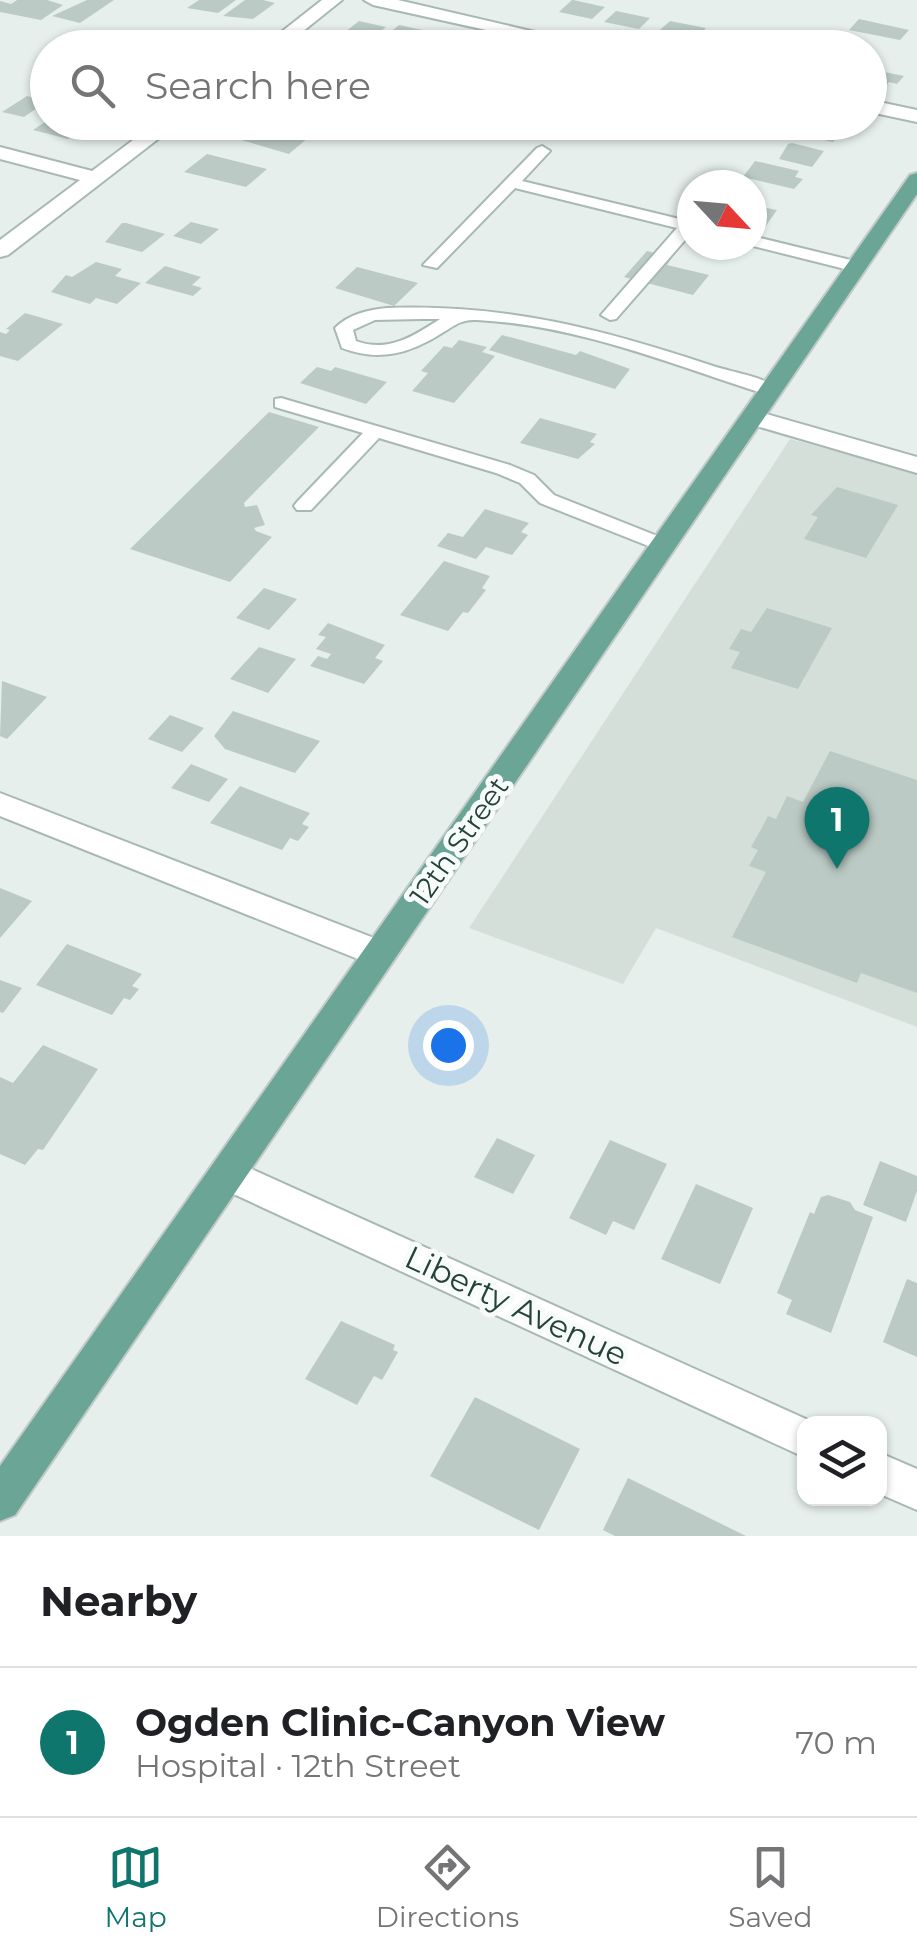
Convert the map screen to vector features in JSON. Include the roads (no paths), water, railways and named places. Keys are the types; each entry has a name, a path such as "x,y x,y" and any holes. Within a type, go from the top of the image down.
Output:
{"main road":[{"name":"12th Street","path":"0,1502 917,180"}],"street":[{"path":"294,30 333,0"},
{"path":"373,0 512,30"},
{"path":"887,110 917,116"},
{"path":"0,250 146,140"},
{"path":"0,153 96,178"},
{"path":"752,418 917,464"},
{"path":"0,804 380,954"},
{"name":"Liberty Avenue","path":"227,1174 797,1435"},
{"path":"887,1475 917,1490"}],"lane":[{"path":"431,266 542,151"},
{"path":"512,183 677,223"},
{"path":"610,315 677,240"},
{"path":"767,245 856,267"},
{"path":"460,314 409,346 384,354 362,352 348,344 344,328 358,318 389,312 460,314 526,319 592,335 771,390"},
{"path":"282,403 502,469 527,480 548,499 663,545"},
{"path":"304,506 376,431"}],"place":[{"name":"Ogden Clinic-Canyon View","path":"837,869"}]}
